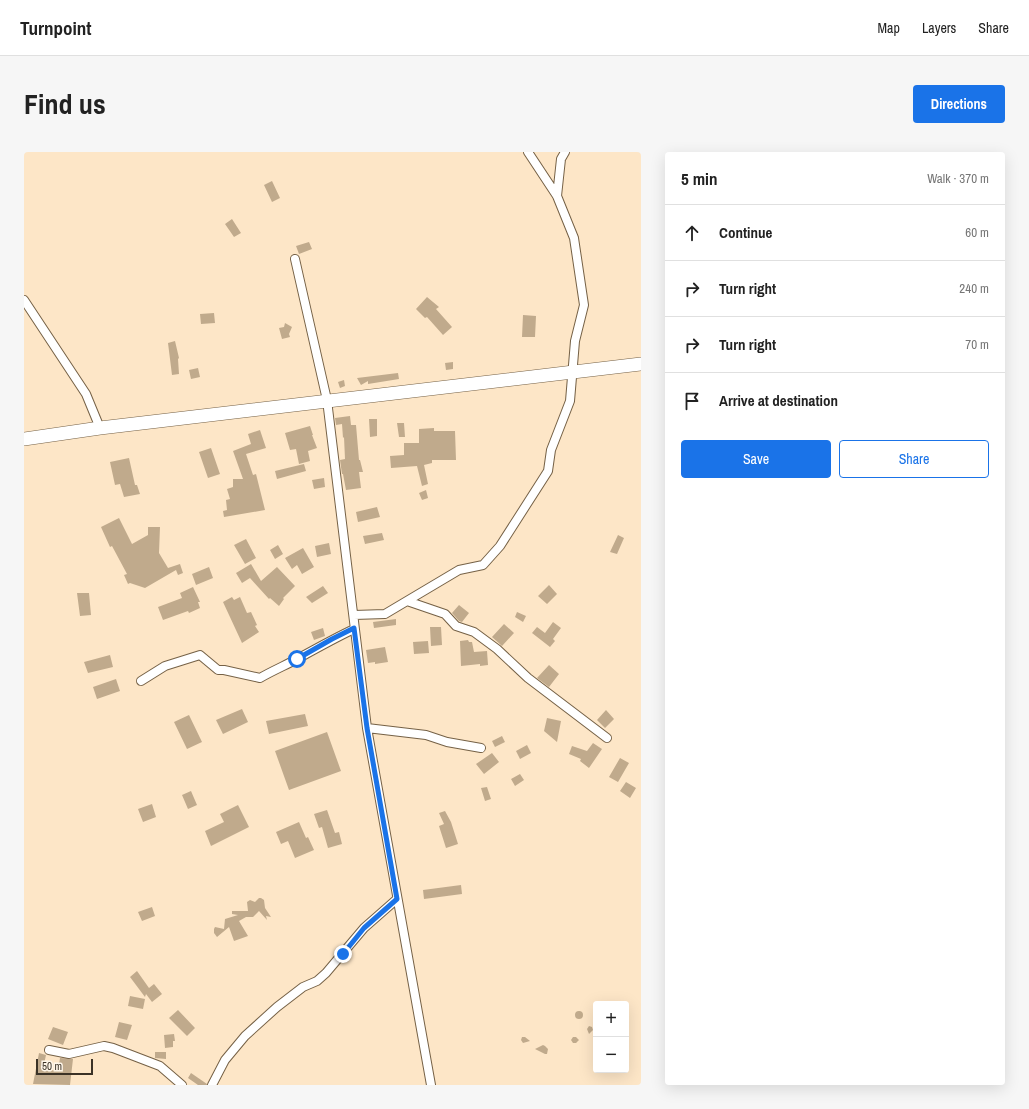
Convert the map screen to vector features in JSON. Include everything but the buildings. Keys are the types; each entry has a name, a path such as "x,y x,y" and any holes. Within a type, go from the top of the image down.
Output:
{"highway":[{"path":"24,439 100,428 327,400 641,364"}],"street":[{"path":"354,616 385,614 459,570 483,565 500,546 548,471 551,450 570,401 575,341 584,306 574,238 556,196 528,152"},
{"path":"556,196 561,159 565,152"},
{"path":"295,259 327,400 367,728 431,1085"},
{"path":"24,300 86,394 100,428"},
{"path":"407,601 445,614 456,626 474,632 497,649 528,678 607,738"},
{"path":"141,681 165,666 200,654 218,670 260,678 354,628"},
{"path":"367,728 426,735 447,742 481,748"},
{"path":"212,1085 225,1060 245,1036 277,1007 303,988 317,981 326,973 364,928 397,899"},
{"path":"49,1050 69,1054 104,1046 113,1048 160,1066 182,1085"}],"route":[{"path":"297,659 354,628 367,728 397,899 364,928 343,954"}]}
